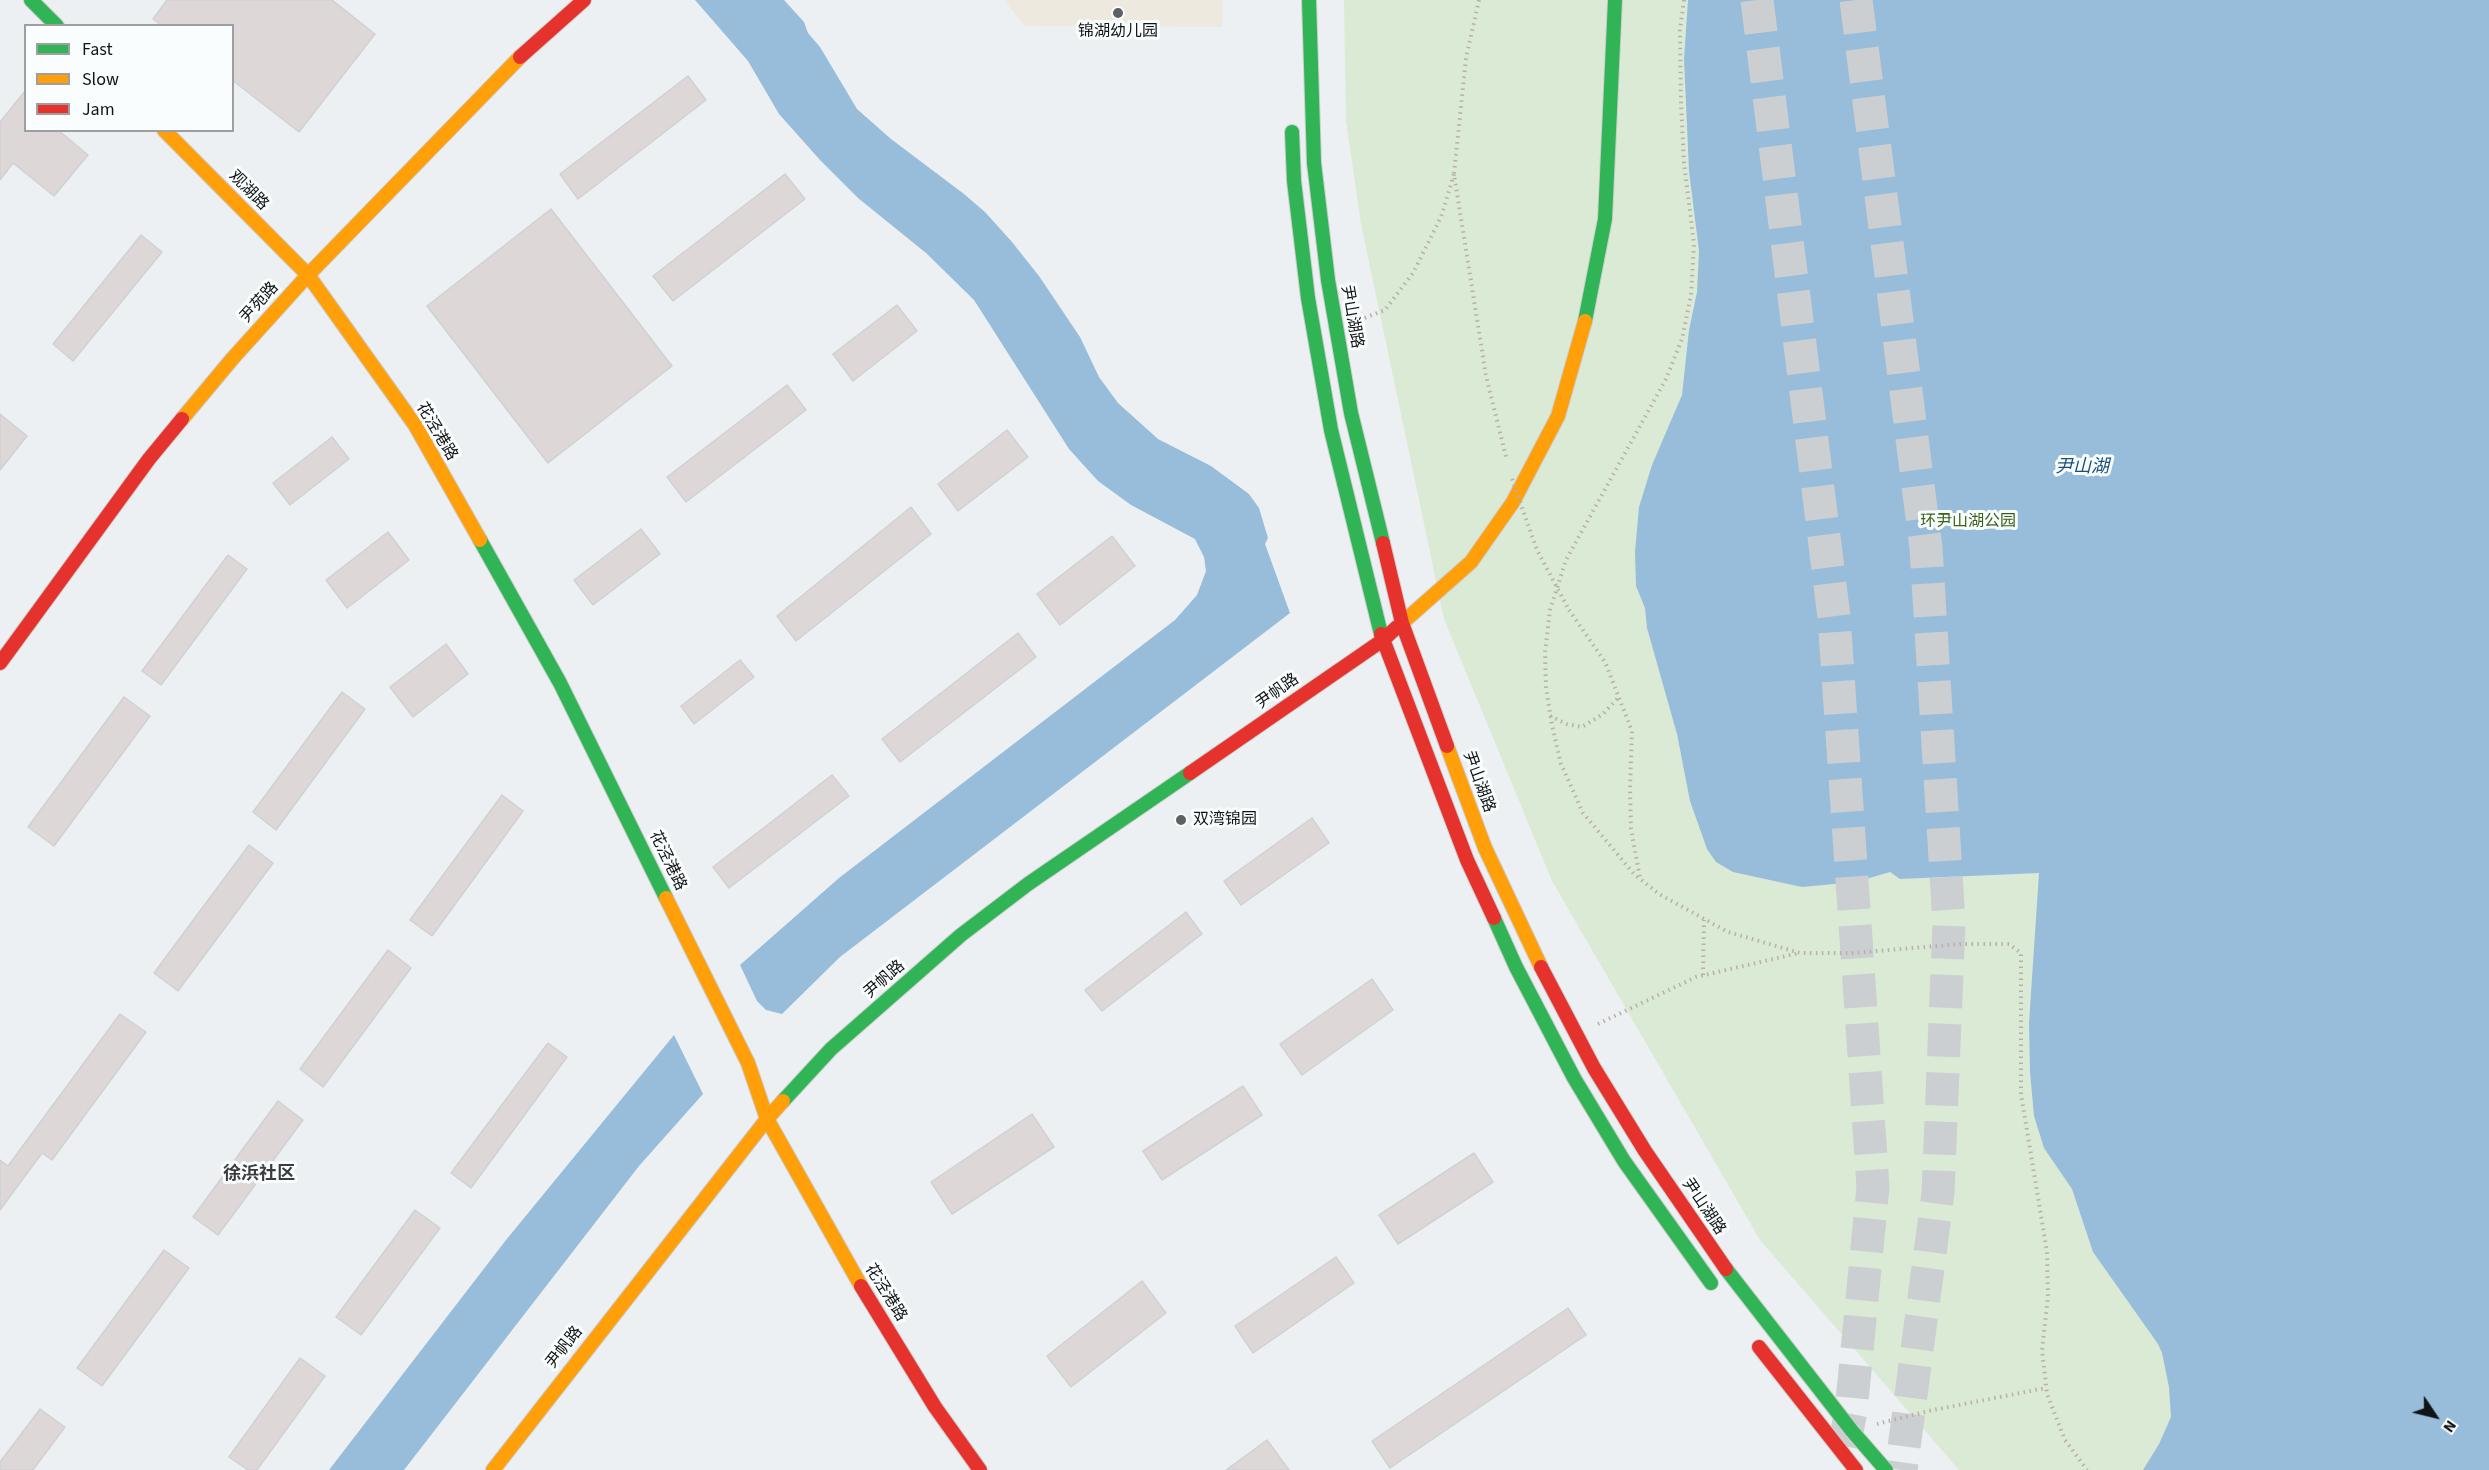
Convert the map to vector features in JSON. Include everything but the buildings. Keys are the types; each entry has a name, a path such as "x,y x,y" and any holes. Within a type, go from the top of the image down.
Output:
{"main road":[{"path":"32,0 55,24"},
{"name":"尹苑路","path":"0,663 149,459 233,358 308,275 504,71 584,0"},
{"name":"尹山湖路","path":"1309,0 1314,163 1328,280 1351,413 1402,624 1485,848 1534,954 1622,1114 1698,1231 1756,1310 1886,1470"},
{"name":"尹帆路","path":"493,1470 767,1119 831,1049 961,935 1038,878 1383,640 1471,562 1514,502 1558,417 1588,310 1605,219 1615,0"},
{"path":"1292,123 1294,181 1316,342 1331,430 1383,640 1467,860 1516,967 1574,1078 1624,1161 1717,1292"},
{"name":"观湖路","path":"166,132 308,275"},
{"name":"花泾港路","path":"308,275 415,425 560,683 748,1063 767,1119 841,1253 935,1407 980,1470"},
{"path":"1751,1336 1842,1463 1856,1470"},
{"path":"1842,1463 1852,1431"}],"path":[{"path":"1336,329 1385,310 1413,273 1441,217 1454,174 1466,58 1479,0"},
{"path":"1684,0 1680,30 1681,103 1684,163 1694,244 1691,295 1682,339 1666,379 1566,560 1550,610 1545,653 1550,716 1561,764 1583,813 1607,844 1640,879 1659,894 1728,932 1800,953"},
{"path":"1454,174 1486,376 1506,459"},
{"path":"1509,470 1538,550 1569,610 1605,662 1632,730 1631,829 1640,879"},
{"path":"1550,716 1567,724 1582,727 1603,714 1620,696"},
{"path":"1703,975 1704,920"},
{"path":"1576,1034 1703,975 1800,953 1853,953 1961,944 2009,944 2021,952 2021,1094 2047,1252 2048,1296 2042,1350 2046,1388 2065,1440 2087,1470"},
{"path":"1852,1431 1933,1410 2046,1388"}],"shaded area":[{"name":"锦湖幼儿园","path":"1004,0 1223,0 1222,27 1024,26"}],"green space":[{"name":"尹山湖","path":"1344,0 2489,0 2489,1470 1959,1470 1760,1240 1552,881 1444,619 1361,224 1346,121"}],"water":[{"path":"695,0 784,0 804,22 808,33 820,47 857,109 891,139 985,212 1012,242 1039,276 1080,337 1099,377 1118,403 1158,439 1211,466 1249,494 1259,508 1268,538 1265,544 1290,613 840,957 782,1014 766,1010 757,1001 740,965 839,878 1175,620 1197,595 1206,571 1204,557 1195,539 1131,505 1098,481 1069,449 974,300 926,253 858,198 820,160 779,114 748,61"},
{"name":"尹山湖","path":"1688,0 2489,0 2489,1470 2143,1470 2159,1444 2171,1417 2169,1387 2162,1353 2093,1252 2072,1189 2044,1148 2034,1116 2029,1023 2039,873 1900,879 1890,872 1856,882 1802,887 1733,872 1716,862 1707,849 1690,801 1677,734 1647,628 1645,608 1636,586 1635,552 1639,507 1652,465 1682,395 1689,330 1697,292 1699,251 1689,171 1684,59"},
{"path":"674,1035 703,1094 639,1166 404,1470 329,1470 506,1240"}],"tunnel":[{"path":"1757,0 1834,617 1873,1187 1851,1411 1843,1451"},
{"path":"1856,0 1926,548 1949,923 1938,1193 1901,1470"}],"traffic: fast":[{"path":"31,0 55,24"},
{"path":"1309,0 1314,163 1328,280 1351,413 1383,543"},
{"path":"1585,321 1605,219 1615,0"},
{"path":"1292,132 1294,181 1308,298 1331,430 1381,634"},
{"path":"480,540 560,683 666,898"},
{"path":"783,1101 831,1049 961,935 1028,884 1190,773"},
{"path":"1494,918 1516,967 1574,1078 1624,1161 1711,1283"},
{"path":"1726,1269 1852,1431 1886,1470"}],"traffic: slow":[{"path":"182,419 308,275 520,57"},
{"path":"166,132 308,275 415,425 480,540"},
{"path":"1402,623 1471,562 1513,502 1558,416 1585,321"},
{"path":"1447,746 1485,848 1541,967"},
{"path":"666,898 748,1063 767,1119 861,1286"},
{"path":"493,1470 783,1101"}],"traffic: jam":[{"path":"520,57 584,0"},
{"path":"0,663 149,459 182,419"},
{"path":"1383,543 1402,623 1447,746"},
{"path":"1190,773 1383,640 1397,627"},
{"path":"1381,634 1467,860 1494,918"},
{"path":"1541,967 1594,1068 1645,1151 1726,1269"},
{"path":"861,1286 935,1407 980,1470"},
{"path":"1759,1347 1856,1470"}],"place":[{"name":"锦湖幼儿园","path":"1118,13"},
{"name":"双湾锦园","path":"1181,820"}],"district":[{"name":"徐浜社区","path":"259,1175"}],"park label":[{"name":"环尹山湖公园","path":"1968,522"}]}
